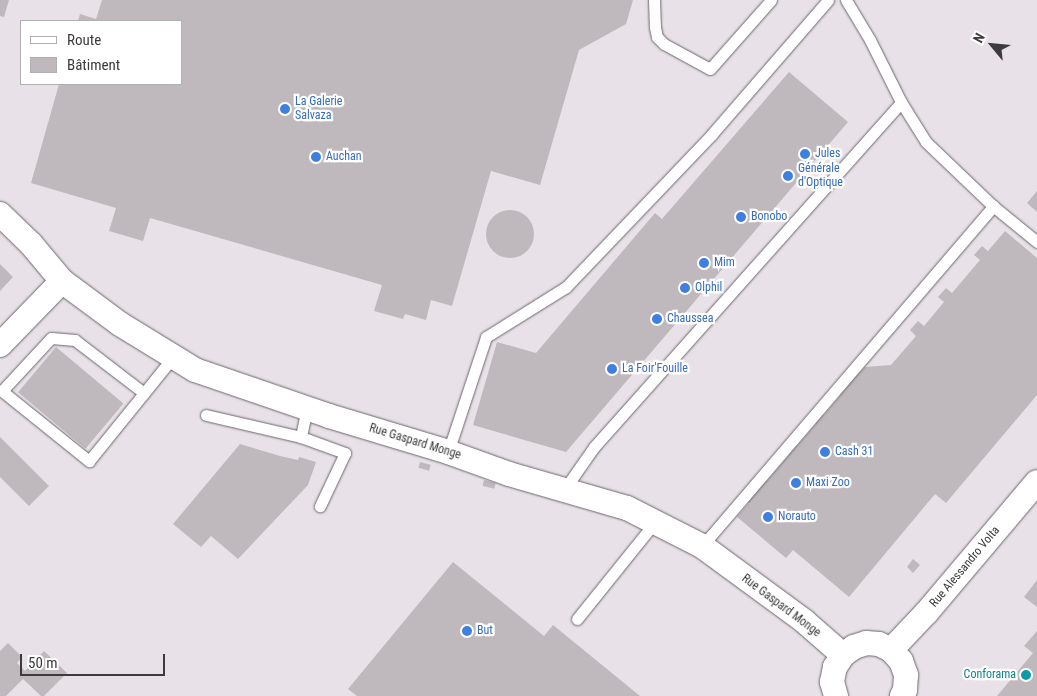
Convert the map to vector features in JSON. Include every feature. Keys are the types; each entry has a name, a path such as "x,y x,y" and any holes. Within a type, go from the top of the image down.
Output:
{"street":[{"name":"Rue Gaspard Monge","path":"0,214 31,244 62,281 120,324 196,370 307,408 448,452 509,474 627,508 702,546 804,621 843,654"},
{"path":"0,346 62,281"},
{"name":"Rue Alessandro Volta","path":"891,650 933,605 1037,482"},
{"path":"836,696 832,682 835,667 843,654 854,647 866,643 880,644 891,650 901,661 906,675 905,690 902,696"}],"lane":[{"path":"654,0 654,27 657,37 664,44 710,69 770,0"},
{"path":"448,452 486,338 566,287 712,134 828,0"},
{"path":"846,0 870,40 901,102 926,142 993,206 1037,242"},
{"path":"564,490 594,447 901,102"},
{"path":"702,546 993,206"},
{"path":"144,393 75,340 51,338 2,391 89,461 144,393 173,356"},
{"path":"301,437 307,408"},
{"path":"206,415 301,437 345,453 320,506"},
{"path":"577,619 655,522"}],"building":[{"path":"0,0 9,0 4,17 0,16"},
{"path":"102,0 633,0 626,24 579,50 540,185 491,171 452,306 431,300 426,320 405,314 403,319 374,311 382,285 150,218 143,241 109,231 116,208 31,183 59,85 182,85 182,20 78,20 80,14 96,19"},
{"path":"789,72 848,122 566,452 473,425 497,342 536,353 655,213 662,219"},
{"path":"1037,191 1037,212 1027,203"},
{"path":"505,210 515,210 527,217 534,229 534,239 527,251 515,258 505,258 497,254 490,247 486,239 486,229 490,221 497,214"},
{"path":"1005,231 1037,258 1037,395 946,503 935,494 849,597 793,550 786,558 737,517 749,503 742,498 761,476 767,481 789,455 783,450 791,441 797,446 816,424 810,418 817,410 824,415 840,396 834,390 853,368 859,373 865,367 891,365 916,336 910,330 918,321 924,326 944,302 938,297 946,288 952,293 980,260 974,255 982,246 988,251"},
{"path":"0,264 13,277 0,291"},
{"path":"56,347 123,404 85,449 18,392"},
{"path":"0,437 49,486 29,506 0,477"},
{"path":"240,444 280,456 298,460 299,457 316,462 308,485 238,559 211,536 201,547 173,524"},
{"path":"420,462 431,465 429,471 418,468"},
{"path":"484,480 496,483 494,489 483,486"},
{"path":"913,559 920,565 913,573 907,567"},
{"name":"But","path":"453,562 544,636 553,625 640,696 357,696 348,689"},
{"path":"1037,580 1037,607 1024,597"},
{"name":"Conforama","path":"1037,631 1037,696 997,696 1033,653 1024,646"},
{"path":"8,643 22,657 17,663 25,671 44,651 67,673 44,696 41,696 23,679 6,696 0,696 0,651"}],"place":[{"name":"La Galerie Salvaza","path":"285,109"},
{"name":"Jules","path":"805,154"},
{"name":"Auchan","path":"316,157"},
{"name":"Générale d'Optique","path":"788,176"},
{"name":"Bonobo","path":"741,217"},
{"name":"Mim","path":"704,263"},
{"name":"Olphil","path":"685,288"},
{"name":"Chaussea","path":"657,319"},
{"name":"La Foir'Fouille","path":"612,369"},
{"name":"Cash 31","path":"825,452"},
{"name":"Maxi Zoo","path":"796,483"},
{"name":"Norauto","path":"768,517"},
{"name":"But","path":"467,631"},
{"name":"Conforama","path":"1026,675"}]}
